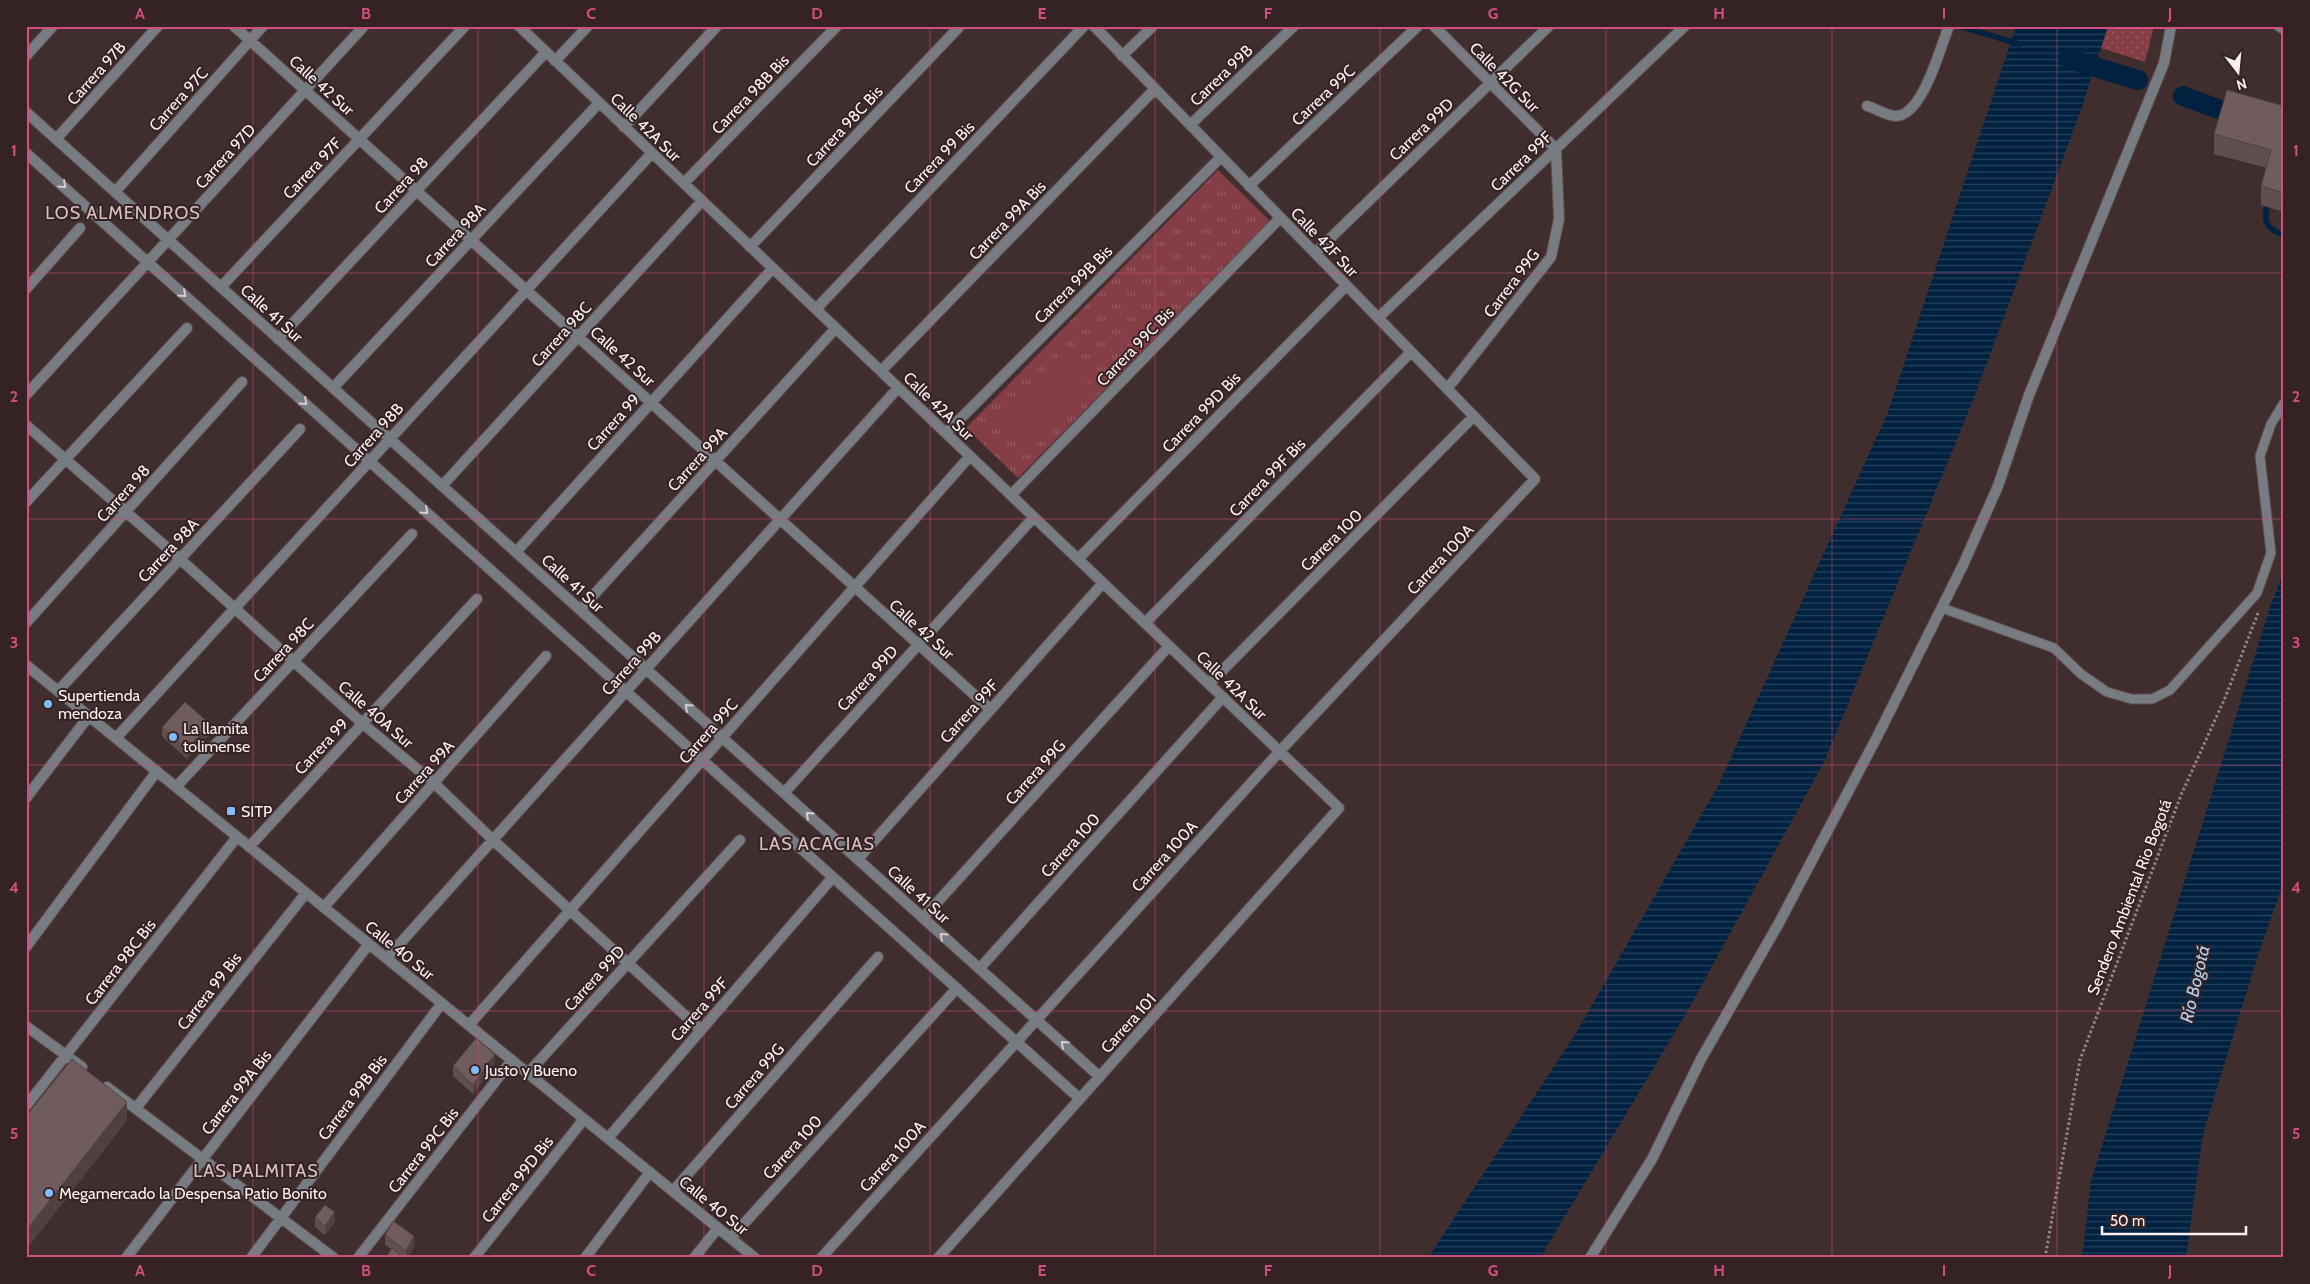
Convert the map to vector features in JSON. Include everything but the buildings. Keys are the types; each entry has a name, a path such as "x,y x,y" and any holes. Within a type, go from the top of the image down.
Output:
{"street":[{"path":"26,56 53,26"},
{"name":"Carrera 97B","path":"56,139 158,26"},
{"name":"Calle 42 Sur","path":"234,26 990,709"},
{"name":"Carrera 97C","path":"115,192 263,26"},
{"name":"Carrera 97D","path":"26,395 364,26"},
{"name":"Carrera 97F","path":"221,287 465,26"},
{"name":"Calle 42A Sur","path":"519,26 1339,808"},
{"path":"555,61 588,26"},
{"path":"624,126 717,26"},
{"name":"Carrera 98B Bis","path":"684,184 837,26"},
{"name":"Carrera 98C Bis","path":"750,247 960,26"},
{"name":"Carrera 99 Bis","path":"816,309 1084,26"},
{"name":"Calle 42F Sur","path":"1094,26 1535,479"},
{"path":"1122,56 1153,26"},
{"name":"Carrera 99B","path":"1190,125 1294,26"},
{"name":"Carrera 99C","path":"1249,186 1418,26"},
{"name":"Calle 42G Sur","path":"1434,26 1556,149"},
{"name":"Carrera 99D","path":"1315,253 1549,26"},
{"name":"Carrera 99F","path":"1378,318 1685,26"},
{"path":"1866,106 1896,116 1912,110 1924,90 1949,26"},
{"path":"1590,1258 1652,1159 1701,1059 1783,915 1878,735 1963,565 1998,486 2029,395 2164,63 2171,26"},
{"name":"Carrera 98","path":"278,339 546,52"},
{"name":"Carrera 99A Bis","path":"881,372 1155,89"},
{"name":"Carrera 98A","path":"333,388 599,103"},
{"name":"Calle 41 Sur","path":"26,112 1100,1077"},
{"name":"Carrera 99G","path":"1447,389 1551,257 1559,219 1556,149"},
{"path":"26,153 1080,1099"},
{"name":"Carrera 98B","path":"116,738 652,153"},
{"name":"Carrera 99B Bis","path":"946,433 1221,157"},
{"name":"Carrera 98C","path":"442,486 702,201"},
{"name":"Carrera 99C Bis","path":"1011,495 1280,218"},
{"path":"26,289 80,228"},
{"name":"Carrera 99","path":"516,552 773,268"},
{"name":"Carrera 99D Bis","path":"1078,559 1346,286"},
{"path":"26,502 64,458 187,328"},
{"name":"Carrera 99A","path":"580,610 836,328"},
{"name":"Carrera 99F Bis","path":"1145,623 1411,352"},
{"name":"Carrera 98","path":"26,623 242,382"},
{"name":"Carrera 99B","path":"387,958 898,388"},
{"name":"Carrera 100","path":"1209,684 1474,416"},
{"name":"Calle 40A Sur","path":"26,425 180,559 362,723 434,783 493,840 701,1030"},
{"name":"Carrera 98A","path":"58,691 300,429"},
{"name":"Carrera 99C","path":"469,1025 970,456"},
{"name":"Carrera 100A","path":"820,1258 1280,752 1535,479"},
{"name":"Carrera 99D","path":"784,792 1034,517"},
{"name":"Carrera 98C","path":"176,787 412,534"},
{"name":"Carrera 99F","path":"858,859 1102,582"},
{"name":"Carrera 99","path":"249,846 477,599"},
{"name":"Carrera 99G","path":"923,918 1169,646"},
{"name":"Carrera 99A","path":"324,907 546,656"},
{"name":"Calle 40 Sur","path":"26,665 755,1258"},
{"name":"Carrera 100","path":"980,968 1223,697"},
{"path":"26,798 89,716"},
{"path":"26,947 157,771"},
{"name":"Carrera 101","path":"938,1258 1339,808"},
{"name":"Carrera 98C Bis","path":"26,1106 237,837"},
{"name":"Carrera 99D","path":"528,1073 740,840"},
{"name":"Carrera 99F","path":"608,1138 833,877"},
{"name":"Carrera 99 Bis","path":"136,1108 306,893"},
{"name":"Carrera 99A Bis","path":"126,1258 369,944"},
{"name":"Carrera 99G","path":"673,1191 878,957"},
{"name":"Carrera 100","path":"730,1238 957,988"},
{"name":"Carrera 99B Bis","path":"251,1258 442,1003"},
{"path":"26,1026 334,1258"},
{"name":"Carrera 99C Bis","path":"358,1258 512,1060"},
{"name":"Carrera 99D Bis","path":"474,1258 584,1119"},
{"path":"585,1258 650,1172"},
{"path":"694,1258 718,1228"}],"lane":[{"path":"2278,26 2284,30"},
{"path":"1942,608 2054,648 2081,674 2107,692 2132,699 2152,699 2170,690 2257,594 2272,554 2260,456 2271,424 2284,403"}],"path":[{"name":"Sendero Ambiental Rio Bogotá","path":"2045,1258 2080,1060 2180,795 2225,698 2261,606"}],"green space":[{"path":"2108,26 2154,26 2145,62 2101,48"},
{"path":"1218,170 1270,221 1018,478 966,428"},
{"path":"1060,355 1092,386 1030,451 998,420"}],"water":[{"path":"2016,26 2108,26 2082,107 1972,403 1824,762 1687,1012 1540,1258 1428,1258 1576,1033 1718,786 1888,412"},
{"name":"Río Bogotá","path":"2284,571 2284,881 2257,958 2203,1134 2186,1258 2082,1258 2091,1181 2270,607"}],"waterway":[{"path":"1963,27 2019,44"},
{"path":"2069,59 2138,80"},
{"path":"2183,96 2226,112"},
{"path":"2267,207 2266,222 2274,231 2284,235"}],"place":[{"name":"Supertienda mendoza","path":"48,704"},
{"name":"La llamita tolimense","path":"173,737"},
{"name":"SITP","path":"231,811"},
{"name":"Justo y Bueno","path":"475,1070"},
{"name":"Megamercado la Despensa Patio Bonito","path":"49,1193"}],"district":[{"name":"LOS ALMENDROS","path":"123,213"},
{"name":"LAS ACACIAS","path":"817,844"},
{"name":"LAS PALMITAS","path":"256,1171"}]}
